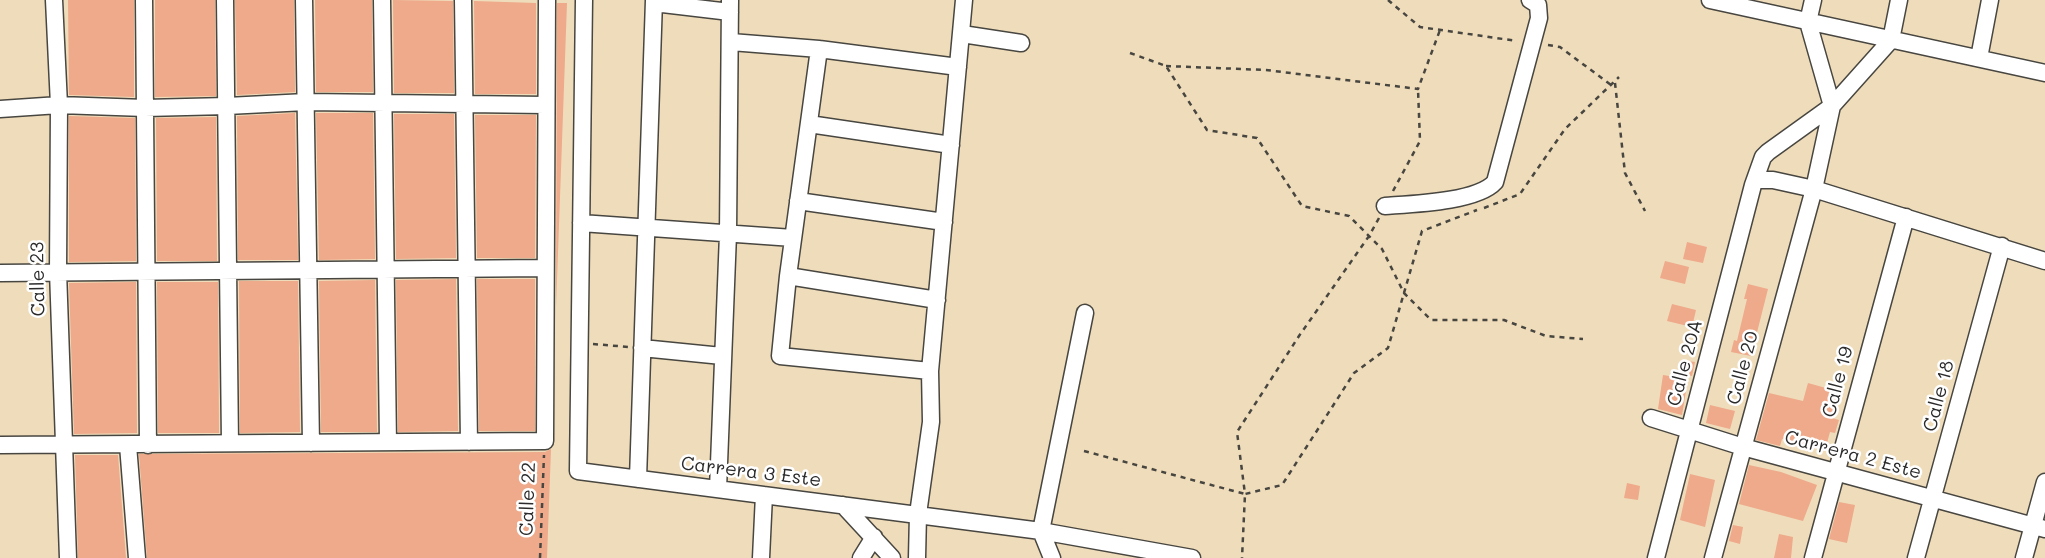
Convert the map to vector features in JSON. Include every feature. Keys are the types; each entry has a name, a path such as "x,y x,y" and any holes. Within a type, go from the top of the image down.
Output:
{"street":[{"name":"Calle 23","path":"54,0 59,106 58,271 68,558"},
{"path":"144,0 148,445"},
{"path":"225,0 230,443"},
{"path":"304,0 311,443"},
{"path":"382,0 388,443"},
{"path":"463,0 469,442"},
{"path":"0,445 545,441 547,0"},
{"path":"579,342 584,0"},
{"path":"917,558 918,514 931,422 930,371 964,0"},
{"path":"1385,206 1440,202 1489,189 1495,182 1539,18 1538,5 1530,0"},
{"path":"1813,0 1808,22 1832,106"},
{"path":"1891,40 1899,0"},
{"path":"1979,58 1990,0"},
{"path":"638,479 654,1 730,6 728,234 718,489"},
{"path":"1718,1 2045,73"},
{"path":"961,34 1021,43"},
{"name":"Calle 20A","path":"1656,558 1763,157 1832,106 1891,40"},
{"path":"731,42 819,49 958,67"},
{"path":"819,49 788,276 780,356 930,371"},
{"path":"0,109 59,106 145,108 306,102 545,105"},
{"name":"Calle 20","path":"1713,558 1814,189 1832,106"},
{"path":"809,124 951,145"},
{"path":"1757,180 1773,180 1814,189 2045,261"},
{"path":"798,201 944,222"},
{"name":"Calle 19","path":"1813,558 1906,217"},
{"path":"581,223 793,238"},
{"name":"Calle 18","path":"1916,558 2002,246"},
{"path":"0,273 545,268"},
{"path":"788,276 937,300"},
{"path":"1052,558 1041,531 1085,313"},
{"name":"Carrera 3 Este","path":"579,342 578,471 1041,531 1192,558"},
{"path":"642,348 722,356"},
{"name":"Carrera 2 Este","path":"1651,418 1744,447 2039,528"},
{"path":"128,445 137,558"},
{"path":"2024,558 2039,528 2045,482"},
{"path":"761,558 764,495"},
{"path":"843,505 892,558"},
{"path":"861,558 874,537"}],"path":[{"path":"1388,0 1420,27 1560,47 1611,85"},
{"path":"1242,558 1245,494 1237,432 1299,336 1369,236 1420,141 1418,89 1440,30"},
{"path":"1130,52 1166,66 1266,70 1418,89"},
{"path":"1166,66 1207,130 1257,138 1302,206 1349,216 1382,248 1404,293 1431,320 1504,320 1546,336 1583,339"},
{"path":"1084,451 1245,494 1282,485 1354,373 1388,348 1422,231 1520,194 1565,130 1619,78"},
{"path":"1615,81 1625,173 1645,211"},
{"path":"579,342 642,348"},
{"name":"Calle 22","path":"540,558 545,441"}],"building":[{"path":"68,0 134,0 134,97 69,95"},
{"path":"155,0 215,0 216,96 155,97"},
{"path":"235,0 294,0 295,92 237,95"},
{"path":"315,0 372,0 373,92 316,92"},
{"path":"393,0 453,1 454,93 394,93"},
{"path":"474,1 536,3 536,94 475,94"},
{"path":"557,3 567,3 556,308"},
{"path":"295,113 298,260 238,260 237,116"},
{"path":"316,113 373,113 375,259 319,260"},
{"path":"394,114 454,114 456,258 396,259"},
{"path":"475,115 536,115 535,258 477,258"},
{"path":"69,116 135,118 136,261 69,262"},
{"path":"216,117 217,261 157,261 156,118"},
{"path":"1687,242 1707,247 1703,263 1683,259"},
{"path":"1665,261 1689,267 1685,284 1660,278"},
{"path":"456,279 458,431 398,432 396,280"},
{"path":"477,279 535,279 535,431 479,431"},
{"path":"375,280 377,432 321,432 319,281"},
{"path":"239,281 298,281 300,432 240,433"},
{"path":"136,282 137,433 74,434 69,283"},
{"path":"157,282 218,282 219,433 158,433"},
{"path":"1748,284 1768,289 1751,356 1731,352 1734,340 1737,341"},
{"path":"1672,304 1696,310 1692,327 1667,321"},
{"path":"1681,360 1695,362 1692,376 1679,373"},
{"path":"1663,375 1688,379 1682,415 1658,409"},
{"path":"1808,383 1840,392 1832,418 1839,420 1835,433 1830,432 1825,450 1782,439 1780,446 1756,440 1769,393 1803,401"},
{"path":"1710,405 1735,411 1730,429 1706,423"},
{"path":"551,449 547,558 147,558 139,454 545,452"},
{"path":"75,455 118,455 126,558 78,558"},
{"path":"1749,465 1781,472 1817,485 1803,521 1739,504"},
{"path":"1690,474 1715,480 1705,527 1680,520"},
{"path":"1627,483 1640,486 1638,500 1624,498"},
{"path":"1839,502 1855,505 1847,543 1829,539"},
{"path":"1733,525 1743,527 1740,544 1729,541"},
{"path":"1779,534 1793,537 1791,558 1774,558"}]}
